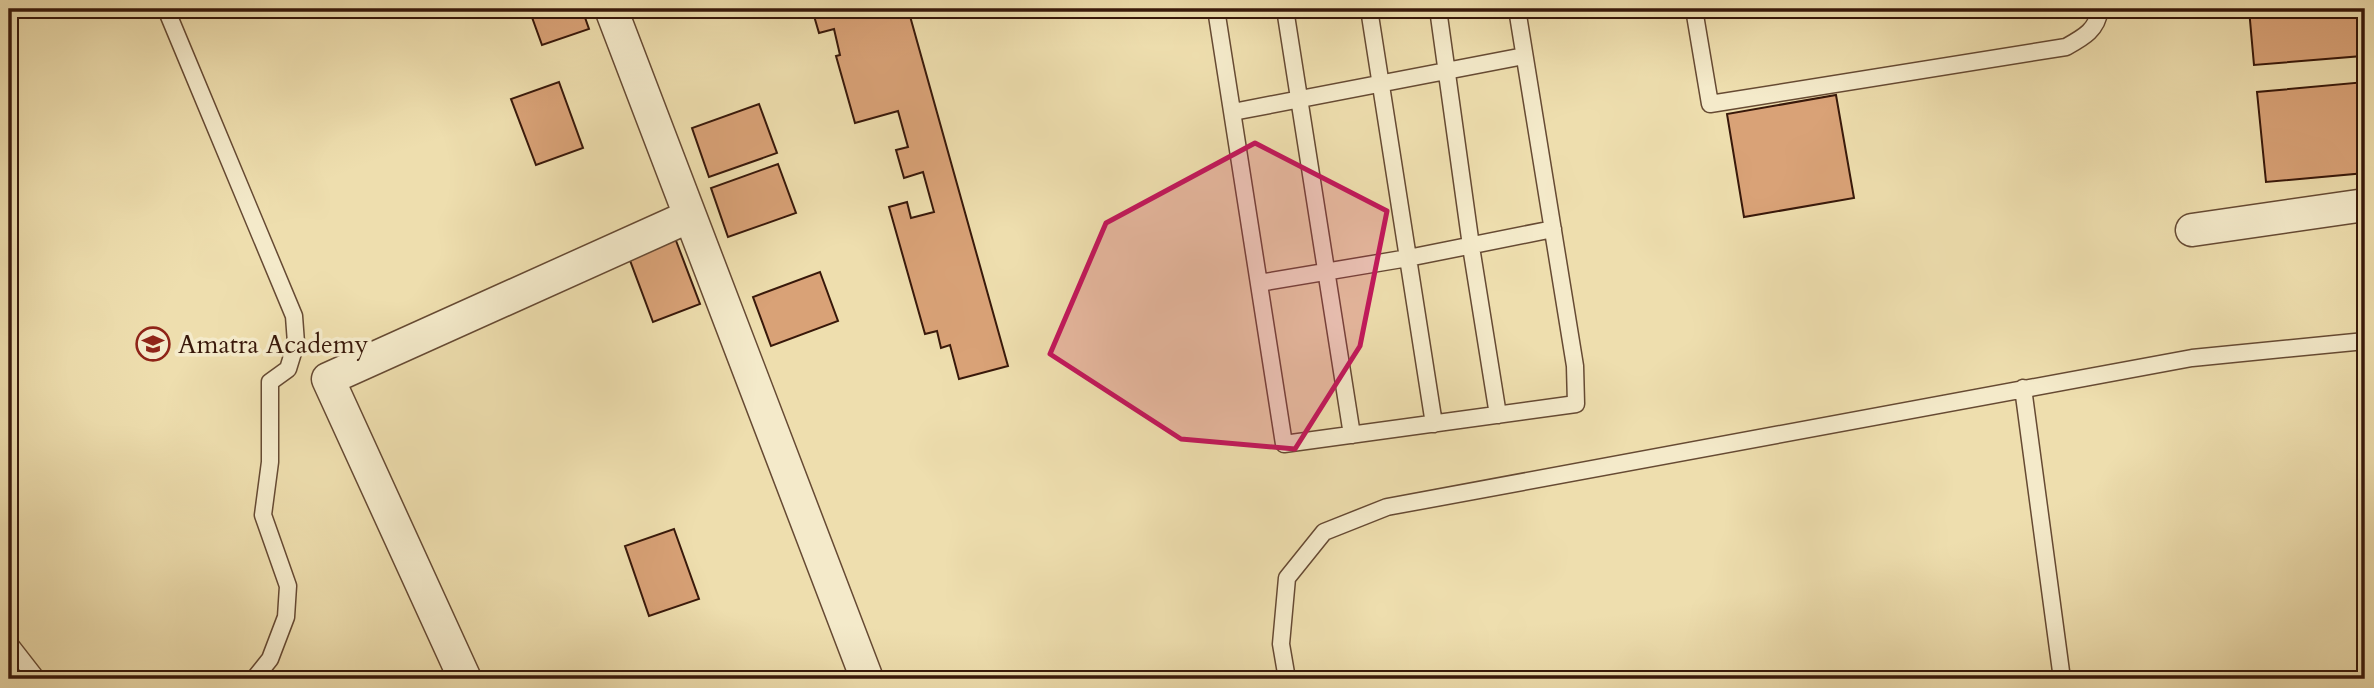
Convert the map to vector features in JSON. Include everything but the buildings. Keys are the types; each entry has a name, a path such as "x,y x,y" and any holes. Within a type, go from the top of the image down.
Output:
{"street":[{"path":"611,9 867,679"},
{"path":"2192,230 2365,205"},
{"path":"465,679 328,379 690,216"}],"lane":[{"path":"166,9 294,316 296,344 288,369 270,382 270,462 263,515 288,586 286,618 270,659 254,679"},
{"path":"1216,9 1284,444 1576,404 1576,366 1517,9"},
{"path":"1285,9 1352,435"},
{"path":"1369,9 1434,424"},
{"path":"1438,9 1471,246 1499,415"},
{"path":"1694,9 1710,104 2067,47 2088,36 2098,20 2100,9"},
{"path":"1233,112 1524,56"},
{"path":"1259,284 1553,229"},
{"path":"1287,679 1281,645 1287,578 1324,532 1387,508 2192,358 2365,341"},
{"path":"2023,388 2062,679"},
{"path":"9,643 37,679"}],"highlighted area":[{"path":"1255,143 1387,211 1360,346 1295,449 1181,439 1050,354 1106,223"}],"place":[{"name":"Amatra Academy","path":"153,344"}]}
